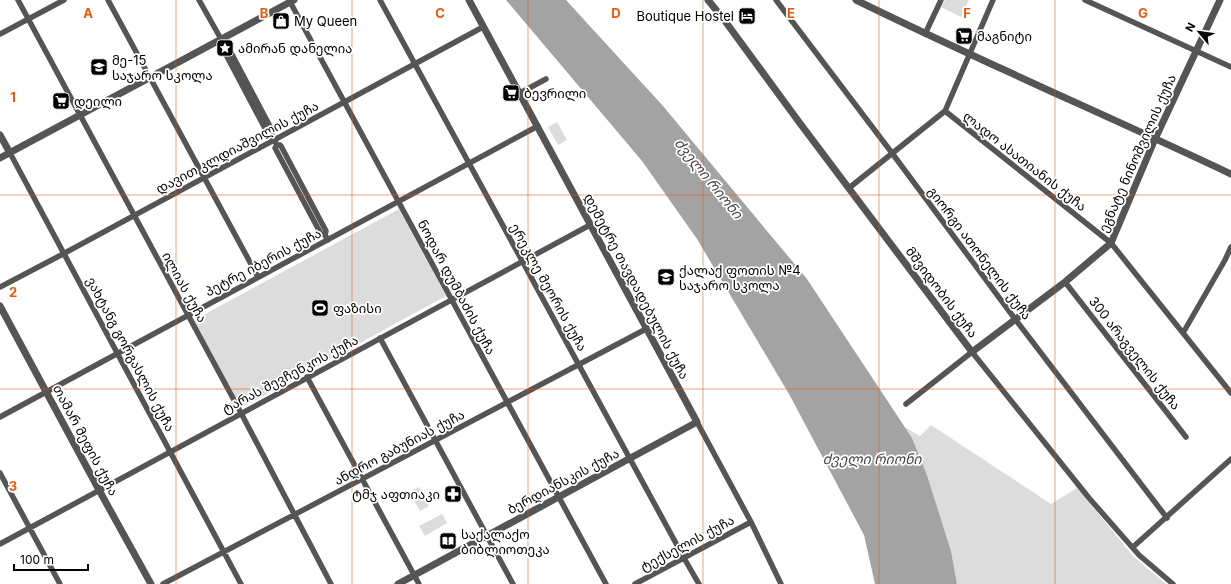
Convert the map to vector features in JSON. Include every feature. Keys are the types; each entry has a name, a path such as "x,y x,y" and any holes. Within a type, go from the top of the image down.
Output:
{"street":[{"name":"ილიას ქუჩა","path":"18,0 241,413 331,584"},
{"path":"0,34 64,0"},
{"path":"108,0 258,277"},
{"path":"199,0 222,42 222,49 268,134 274,140 275,148 321,234 326,237"},
{"name":"ერეკლე მეორის ქუჩა","path":"380,0 699,584"},
{"name":"დემეტრე თავდადებულის ქუჩა","path":"469,0 697,422 781,584"},
{"name":"მშვიდობის ქუჩა","path":"708,0 726,21 799,122 972,352 1090,498 1139,555 1173,584"},
{"name":"გიორგი ათონელის ქუჩა","path":"776,0 1166,518"},
{"path":"856,0 925,34 1231,174"},
{"path":"925,34 940,0"},
{"path":"849,188 945,111 993,0"},
{"path":"1085,0 1231,67"},
{"name":"ეგნატე ნინოშვილის ქუჩა","path":"972,352 1066,282 1111,243 1155,138 1220,0"},
{"path":"0,158 150,77 222,42 291,1"},
{"name":"ნოდარ დუმბაძის ქუჩა","path":"291,1 506,402 606,584"},
{"name":"დავით კლდიაშვილის ქუჩა","path":"0,287 134,216 483,26"},
{"path":"520,93 546,79"},
{"name":"ლადო ასათიანის ქუჩა","path":"945,111 1111,243 1231,393"},
{"name":"პეტრე იბერის ქუჩა","path":"0,417 258,277 326,237 398,202 538,126"},
{"name":"ვახტანგ გორგასლის ქუჩა","path":"0,135 241,584"},
{"name":"ტარას შევჩენკოს ქუჩა","path":"0,544 590,225"},
{"path":"1183,333 1228,261 1231,247"},
{"name":"300 არაგველის ქუჩა","path":"1066,282 1186,437"},
{"name":"თამარ მეფის ქუჩა","path":"0,306 151,584"},
{"name":"ანდრო გაბუნიას ქუჩა","path":"163,584 646,328"},
{"path":"380,338 513,584"},
{"path":"906,404 972,352"},
{"path":"307,377 419,584"},
{"name":"ბერდიანსკის ქუჩა","path":"398,584 697,422"},
{"path":"1133,547 1231,459"},
{"path":"0,473 60,584"},
{"name":"ტექსელის ქუჩა","path":"635,584 750,522"}],"shaded area":[{"path":"945,0 969,0 961,17 941,7"},
{"path":"557,122 567,140 558,145 548,127"},
{"name":"ფაზისი","path":"399,209 446,296 241,408 194,320"},
{"path":"931,425 1051,504 1077,488 1134,557 1166,584 957,584 951,551 927,475 912,438 905,427 920,436"},
{"path":"419,487 429,506 420,511 409,492"},
{"path":"442,514 447,523 425,536 419,526"}],"water":[{"name":"ძველი რიონი","path":"506,0 566,0 663,106 807,279 912,438 927,475 951,551 957,584 875,584 864,535 789,394 697,239 642,161"}],"place":[{"name":"Boutique Hostel","path":"747,16"},
{"name":"My Queen","path":"281,21"},
{"name":"მაგნიტი","path":"964,36"},
{"name":"ამირან დანელია","path":"225,48"},
{"name":"მე-15 საჯარო სკოლა","path":"99,67"},
{"name":"ბევრილი","path":"511,93"},
{"name":"დეილი","path":"61,101"},
{"name":"ქალაქ ფოთის №4 საჯარო სკოლა","path":"666,277"},
{"name":"ფაზისი","path":"320,308"},
{"name":"ტმჯ აფთიაკი","path":"453,494"},
{"name":"საქალაქო ბიბლიოთეკა","path":"448,541"}]}
